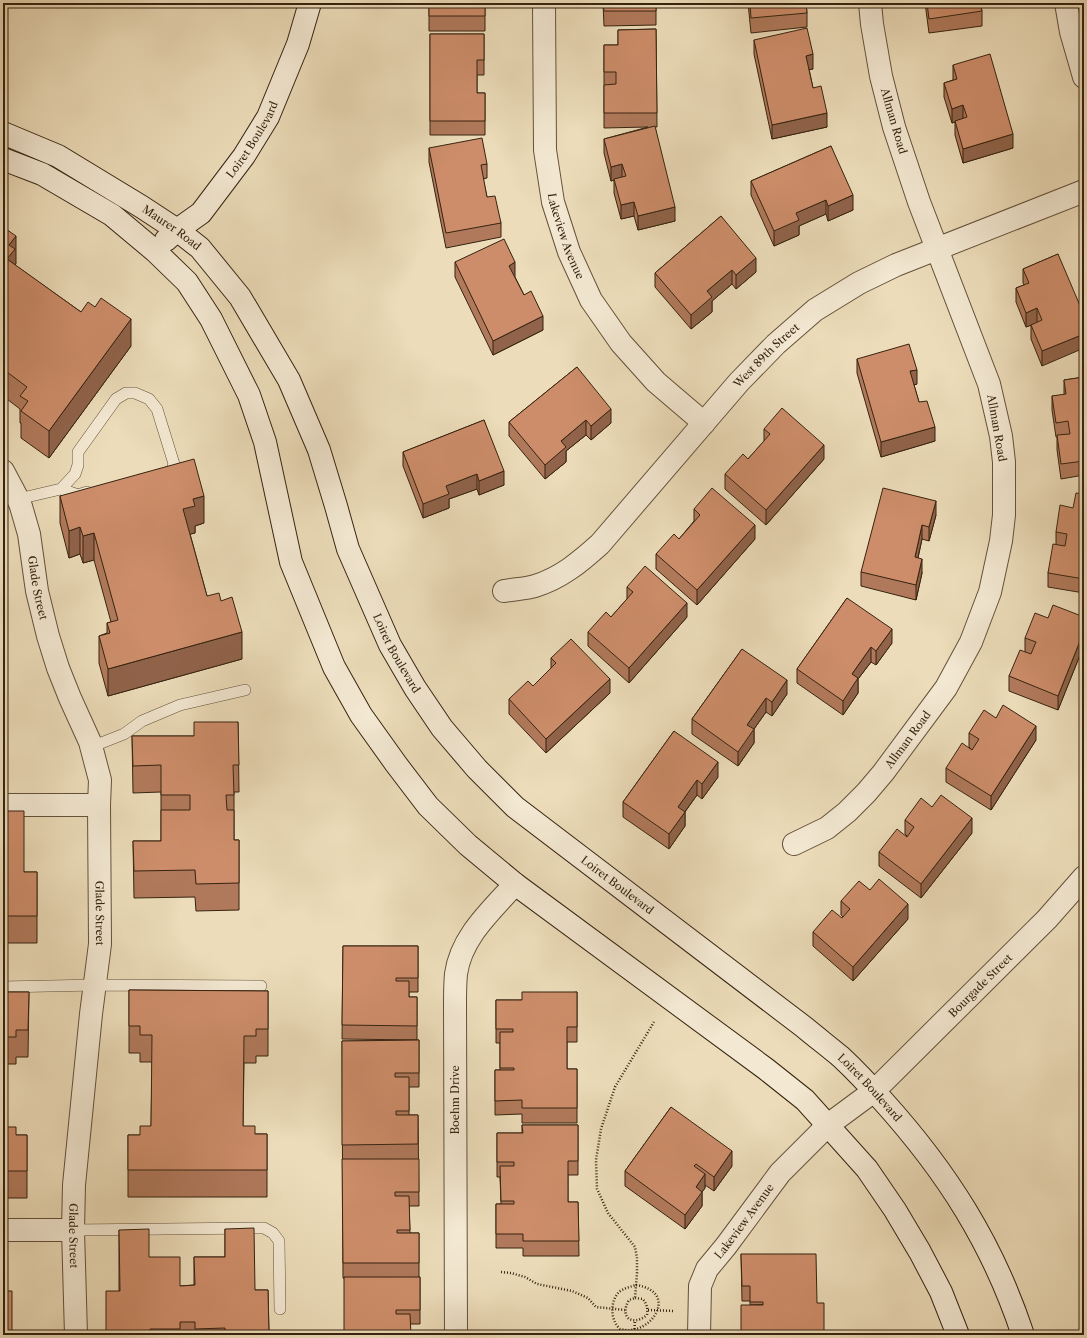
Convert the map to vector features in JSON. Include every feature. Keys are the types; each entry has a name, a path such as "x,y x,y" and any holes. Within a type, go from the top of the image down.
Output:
{"street":[{"name":"Loiret Boulevard","path":"155,251 177,230 201,213 244,156 268,117 298,44 310,3"},
{"name":"Lakeview Avenue","path":"544,3 545,150 553,202 569,252 591,300 621,343 656,382 704,423"},
{"name":"Allman Road","path":"794,844 827,828 847,812 866,793 883,773 946,688 971,642 990,592 1001,541 1004,515 1004,462 1001,436 989,384 938,248 919,202 894,127 881,76 870,3"},
{"path":"1066,3 1071,32 1084,78"},
{"name":"Maurer Road","path":"3,133 58,156 142,207 177,230 200,248 240,297 289,380"},
{"path":"3,159 42,174 112,216 155,251 187,282 211,319 249,395 265,442 291,562 334,667 361,715 428,806 468,845 515,884 766,1069 805,1100 867,1169 895,1210 920,1252 937,1286 958,1335"},
{"name":"West 89th Street","path":"504,591 534,586 558,576 580,562 600,544 739,382 776,344 815,310 859,283 896,265 1084,191"},
{"name":"Loiret Boulevard","path":"289,380 319,450 348,548 390,646 415,688 442,728 477,769 515,807 804,1027 842,1058 874,1091 911,1131 944,1174 972,1220 995,1263 1016,1313 1023,1335"},
{"path":"3,471 19,501"},
{"name":"Glade Street","path":"19,501 29,534 37,591 48,636 58,668 90,742 100,780 98,805 100,944 91,1014 74,1185 73,1230 76,1335"},
{"path":"3,805 98,805"},
{"name":"Bourgade Street","path":"828,1125 874,1091 1047,919 1084,877"},
{"name":"Boehm Drive","path":"456,1335 456,973 465,945 482,920 515,884"},
{"name":"Lakeview Avenue","path":"699,1335 700,1286 707,1270 780,1173 828,1125"},
{"path":"3,1230 73,1230"}],"lane":[{"path":"19,501 61,489 75,474 78,465 78,452 116,399 126,393 135,393 149,399 157,410 174,464 172,470 165,474 150,477"},
{"path":"61,489 78,494 100,489"},
{"path":"91,747 124,734 142,721 180,704 245,690"},
{"path":"3,987 95,985 261,986"},
{"path":"73,1230 264,1228 273,1233 279,1241 280,1309"}],"path":[{"path":"635,1298 637,1258 635,1247 608,1213 602,1201 597,1189 596,1160 601,1130 615,1087 654,1022"},
{"path":"501,1272 525,1277 537,1284 572,1291 588,1298 596,1306 625,1310"},
{"path":"641,1333 627,1333 620,1328 612,1315 614,1300 618,1293 626,1288 636,1285 642,1286 654,1295 658,1302 657,1318"},
{"path":"635,1298 643,1299 648,1306 648,1310 647,1315 641,1320 635,1321 630,1320 625,1314 625,1307 629,1300 635,1298"},
{"path":"634,1334 635,1321"}],"building":[{"path":"429,3 485,3 485,16 429,16"},
{"path":"603,3 656,3 656,11 604,11"},
{"path":"750,3 806,3 807,13 751,18"},
{"path":"927,3 980,3 982,11 929,19"},
{"path":"807,28 813,54 806,56 813,88 821,86 827,113 772,125 754,40"},
{"path":"656,29 657,113 604,113 604,85 616,84 616,72 604,72 604,45 618,45 618,30"},
{"path":"430,34 484,34 484,60 477,60 477,93 485,93 485,121 430,121"},
{"path":"990,54 1013,134 963,149 955,121 967,117 963,105 952,109 944,83 957,79 953,65"},
{"path":"655,126 675,207 638,216 634,202 621,205 614,179 626,176 622,164 611,167 604,139"},
{"path":"482,138 487,164 481,165 487,197 495,196 501,223 446,233 429,148"},
{"path":"831,146 853,195 828,206 826,200 796,213 799,220 774,231 751,181"},
{"path":"721,216 756,258 736,275 732,270 707,291 712,297 691,315 655,273"},
{"path":"3,227 16,236 9,245 15,249 7,259 81,312 88,302 95,307 101,298 131,319 49,431 21,411 28,401 20,396 27,387 3,369"},
{"path":"504,239 515,262 509,266 524,295 531,291 543,316 493,341 455,262"},
{"path":"1058,254 1084,315 1084,334 1042,351 1031,325 1042,320 1037,308 1026,313 1016,288 1029,283 1023,269"},
{"path":"909,344 917,370 910,371 919,402 927,401 935,427 881,442 857,359"},
{"path":"577,367 611,409 591,426 586,420 561,441 566,447 545,465 509,422"},
{"path":"1084,377 1084,461 1061,464 1057,435 1070,434 1068,421 1056,423 1052,396 1066,394 1064,380"},
{"path":"782,408 824,445 766,510 725,474 743,454 748,459 770,434 764,429"},
{"path":"484,420 504,471 479,481 477,474 446,486 449,494 423,504 403,452"},
{"path":"194,459 204,496 193,499 195,506 183,509 207,596 219,593 221,601 232,597 242,632 108,669 99,636 110,633 107,623 118,620 94,533 83,536 80,527 69,531 60,496"},
{"path":"712,488 755,525 697,590 656,554 674,534 679,539 700,515 694,509"},
{"path":"883,488 936,501 929,527 922,525 915,557 922,559 916,585 861,572"},
{"path":"1076,493 1084,494 1084,579 1048,573 1053,544 1065,546 1067,534 1056,532 1060,505 1073,508"},
{"path":"645,566 687,603 629,668 588,632 606,612 611,617 633,592 627,587"},
{"path":"847,598 892,629 876,651 871,647 852,674 858,678 843,701 797,669"},
{"path":"1053,605 1084,617 1084,631 1058,696 1009,676 1020,650 1031,654 1036,642 1025,638 1035,613 1048,618"},
{"path":"571,639 610,679 546,739 509,699 528,681 533,686 556,663 551,658"},
{"path":"742,649 787,680 772,702 766,698 747,725 754,729 738,752 692,719"},
{"path":"1003,705 1036,726 991,796 946,768 962,743 972,750 979,739 969,733 984,710 996,718"},
{"path":"194,722 238,722 239,765 233,765 234,795 226,795 227,810 234,810 234,840 239,840 239,883 196,884 195,870 134,871 133,841 161,841 161,810 190,810 190,795 161,795 161,765 133,766 132,736 194,736"},
{"path":"674,731 718,762 702,784 697,780 678,807 685,812 669,834 623,802"},
{"path":"941,795 972,818 921,884 879,852 897,829 907,837 914,827 905,820 921,798 932,807"},
{"path":"3,811 24,811 24,872 37,872 37,916 3,916"},
{"path":"879,879 908,904 853,967 813,932 832,910 842,918 850,909 841,901 859,881 870,890"},
{"path":"343,946 418,946 418,978 396,978 396,981 409,981 409,997 417,997 417,1026 342,1025"},
{"path":"129,990 268,991 268,1029 256,1029 256,1036 244,1036 243,1126 255,1126 255,1134 267,1134 267,1170 128,1170 128,1135 140,1135 140,1126 151,1126 152,1035 140,1035 140,1026 129,1026"},
{"path":"3,992 29,992 28,1030 16,1030 16,1037 4,1037 4,1127 16,1127 16,1135 27,1135 27,1171 3,1171"},
{"path":"522,992 577,992 577,1027 567,1027 567,1069 577,1069 577,1108 522,1108 522,1100 495,1101 495,1070 514,1070 514,1068 500,1068 500,1032 513,1032 513,1029 496,1029 496,1000 522,1000"},
{"path":"419,1040 419,1073 395,1073 395,1077 409,1077 409,1111 396,1111 396,1115 418,1115 418,1144 342,1145 342,1041"},
{"path":"671,1107 732,1151 714,1177 696,1164 694,1166 705,1174 696,1187 702,1192 685,1215 625,1171"},
{"path":"522,1125 578,1125 578,1161 568,1161 568,1202 578,1202 579,1241 523,1241 523,1234 496,1234 496,1204 514,1204 514,1201 501,1201 500,1166 514,1166 514,1162 497,1162 497,1133 523,1133"},
{"path":"342,1159 419,1159 419,1192 395,1192 395,1196 409,1196 410,1230 397,1230 397,1233 419,1233 419,1263 343,1263"},
{"path":"254,1228 255,1290 268,1290 269,1333 225,1334 225,1328 195,1329 195,1322 180,1322 180,1329 150,1329 150,1334 106,1335 106,1291 120,1291 119,1230 149,1229 149,1257 180,1257 180,1286 195,1285 194,1257 225,1257 225,1229"},
{"path":"741,1254 816,1254 817,1303 824,1303 824,1335 741,1335 741,1305 763,1305 763,1302 750,1302 750,1286 742,1286"},
{"path":"344,1277 420,1277 420,1310 396,1310 396,1314 410,1314 411,1335 344,1335"},
{"path":"3,1291 12,1291 12,1335 3,1335"}]}
